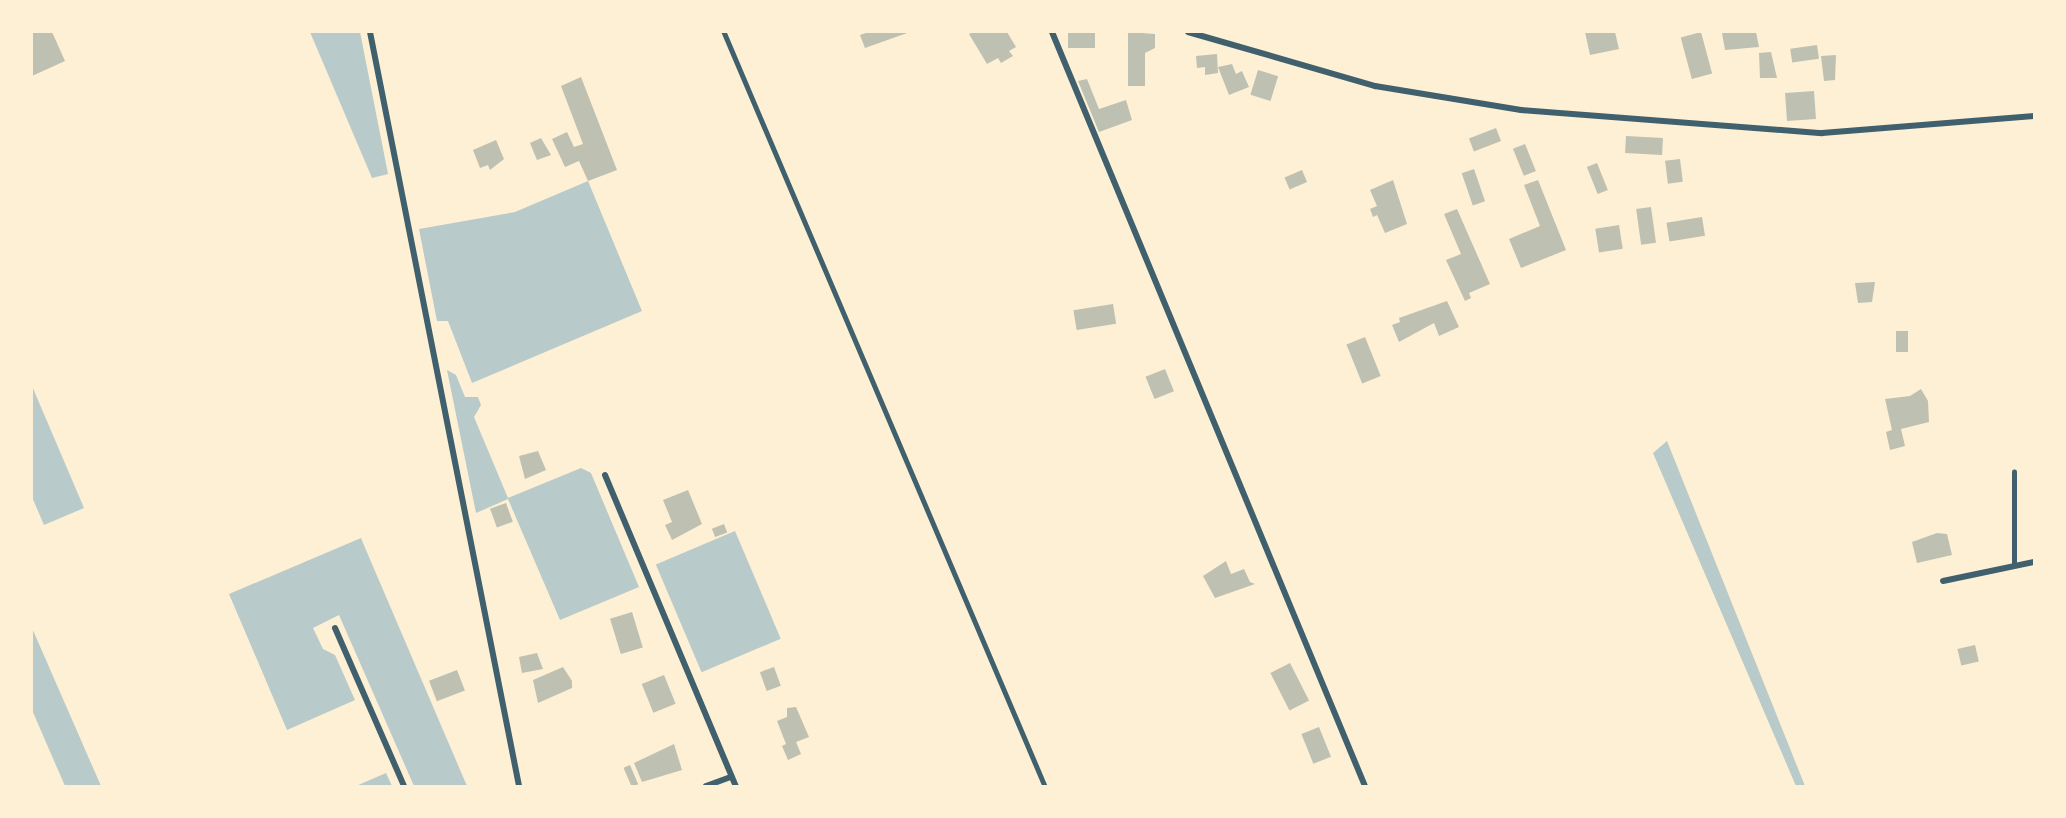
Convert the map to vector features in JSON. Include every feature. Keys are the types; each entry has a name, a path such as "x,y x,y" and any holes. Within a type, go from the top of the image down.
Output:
{"street":[{"path":"370,32 519,786"},
{"path":"1052,32 1365,786"},
{"path":"1188,32 1375,86 1521,110 1685,120 1763,131 1822,133 2034,116"},
{"path":"605,475 736,786"},
{"path":"1943,581 2034,562"},
{"path":"335,628 404,786"},
{"path":"706,786 731,777"}],"lane":[{"path":"724,32 1045,786"},
{"path":"2014,472 2014,565"}],"shaded area":[{"path":"310,32 360,32 388,174 372,178"},
{"path":"588,181 642,311 472,383 448,321 437,321 419,229 515,212"},
{"path":"447,370 456,375 465,397 478,397 481,405 474,417 508,498 581,468 591,473 639,587 560,620 508,499 476,513"},
{"path":"32,386 84,508 44,525 32,497"},
{"path":"1667,441 1805,786 1796,786 1653,453"},
{"path":"735,531 781,639 702,672 656,565"},
{"path":"361,538 467,786 414,786 339,615 313,628 323,649 335,655 355,700 287,730 229,594"},
{"path":"32,628 101,786 65,786 32,710"},
{"path":"386,773 392,786 356,786"}],"building":[{"path":"32,32 52,32 65,61 32,76"},
{"path":"869,32 910,32 865,48 860,35"},
{"path":"1007,32 1016,47 1009,51 1013,56 1001,63 998,58 987,64 969,34"},
{"path":"1068,32 1095,32 1095,48 1068,48"},
{"path":"1128,32 1155,34 1155,48 1145,53 1145,86 1128,86"},
{"path":"1585,32 1615,32 1619,49 1590,55"},
{"path":"1701,32 1712,74 1692,79 1681,37"},
{"path":"1756,32 1759,47 1725,50 1722,33"},
{"path":"1817,45 1819,59 1792,63 1790,49"},
{"path":"1771,52 1777,78 1760,78 1759,53"},
{"path":"1217,54 1218,73 1205,75 1205,67 1197,68 1196,56"},
{"path":"1836,55 1835,80 1824,81 1821,56"},
{"path":"1232,64 1236,74 1242,71 1249,87 1229,95 1218,67"},
{"path":"1258,70 1278,76 1270,101 1250,95"},
{"path":"581,77 617,170 588,181 579,161 565,167 552,139 567,132 574,147 583,144 561,86"},
{"path":"1087,79 1099,109 1126,100 1132,120 1099,132 1078,81"},
{"path":"1814,91 1816,119 1787,121 1785,93"},
{"path":"1496,128 1501,141 1474,151 1469,138"},
{"path":"1626,136 1663,138 1662,155 1625,153"},
{"path":"541,138 551,155 537,160 530,143"},
{"path":"496,140 504,159 490,170 488,165 480,168 473,150"},
{"path":"1525,144 1536,171 1524,176 1513,149"},
{"path":"1680,159 1683,182 1668,184 1665,161"},
{"path":"1597,163 1608,190 1598,194 1587,167"},
{"path":"1474,169 1485,201 1473,205 1462,173"},
{"path":"1302,170 1307,182 1290,189 1285,177"},
{"path":"1393,180 1407,224 1385,233 1377,215 1373,217 1370,209 1377,206 1370,190"},
{"path":"1538,180 1566,250 1521,268 1509,239 1540,226 1524,185"},
{"path":"1651,207 1656,243 1641,245 1636,209"},
{"path":"1457,209 1490,284 1469,293 1471,298 1465,301 1446,260 1461,254 1444,214"},
{"path":"1702,217 1705,236 1669,241 1666,223"},
{"path":"1619,225 1623,249 1599,252 1595,229"},
{"path":"1875,282 1872,302 1858,303 1855,283"},
{"path":"1447,301 1459,327 1439,336 1434,323 1399,342 1392,325 1400,322 1399,318"},
{"path":"1113,304 1116,324 1077,330 1073,310"},
{"path":"1896,331 1908,331 1908,352 1896,352"},
{"path":"1365,337 1381,376 1362,383 1346,344"},
{"path":"1165,369 1174,391 1155,399 1146,377"},
{"path":"1921,389 1928,401 1929,422 1901,429 1905,446 1890,450 1886,432 1892,430 1885,399 1910,396"},
{"path":"538,451 546,470 525,479 519,456"},
{"path":"688,490 702,524 672,540 665,525 672,522 663,500"},
{"path":"506,503 513,522 497,528 490,509"},
{"path":"724,524 727,532 715,537 712,529"},
{"path":"1937,533 1947,534 1952,555 1917,563 1912,542"},
{"path":"1226,561 1231,574 1244,569 1250,582 1255,584 1215,598 1203,576"},
{"path":"632,612 643,647 621,654 610,619"},
{"path":"1975,645 1979,662 1961,666 1957,649"},
{"path":"537,653 543,669 522,673 519,657"},
{"path":"1290,663 1309,700 1289,710 1270,673"},
{"path":"563,667 572,681 572,688 538,703 533,680"},
{"path":"774,667 781,686 767,691 760,672"},
{"path":"457,670 465,691 437,701 429,681"},
{"path":"664,675 676,704 653,713 642,684"},
{"path":"796,707 809,737 796,742 801,754 788,760 782,746 786,744 777,721 787,717 787,708"},
{"path":"1319,727 1331,757 1313,764 1301,734"},
{"path":"674,744 682,770 642,782 634,763"},
{"path":"630,765 638,784 631,786 624,768"}]}
